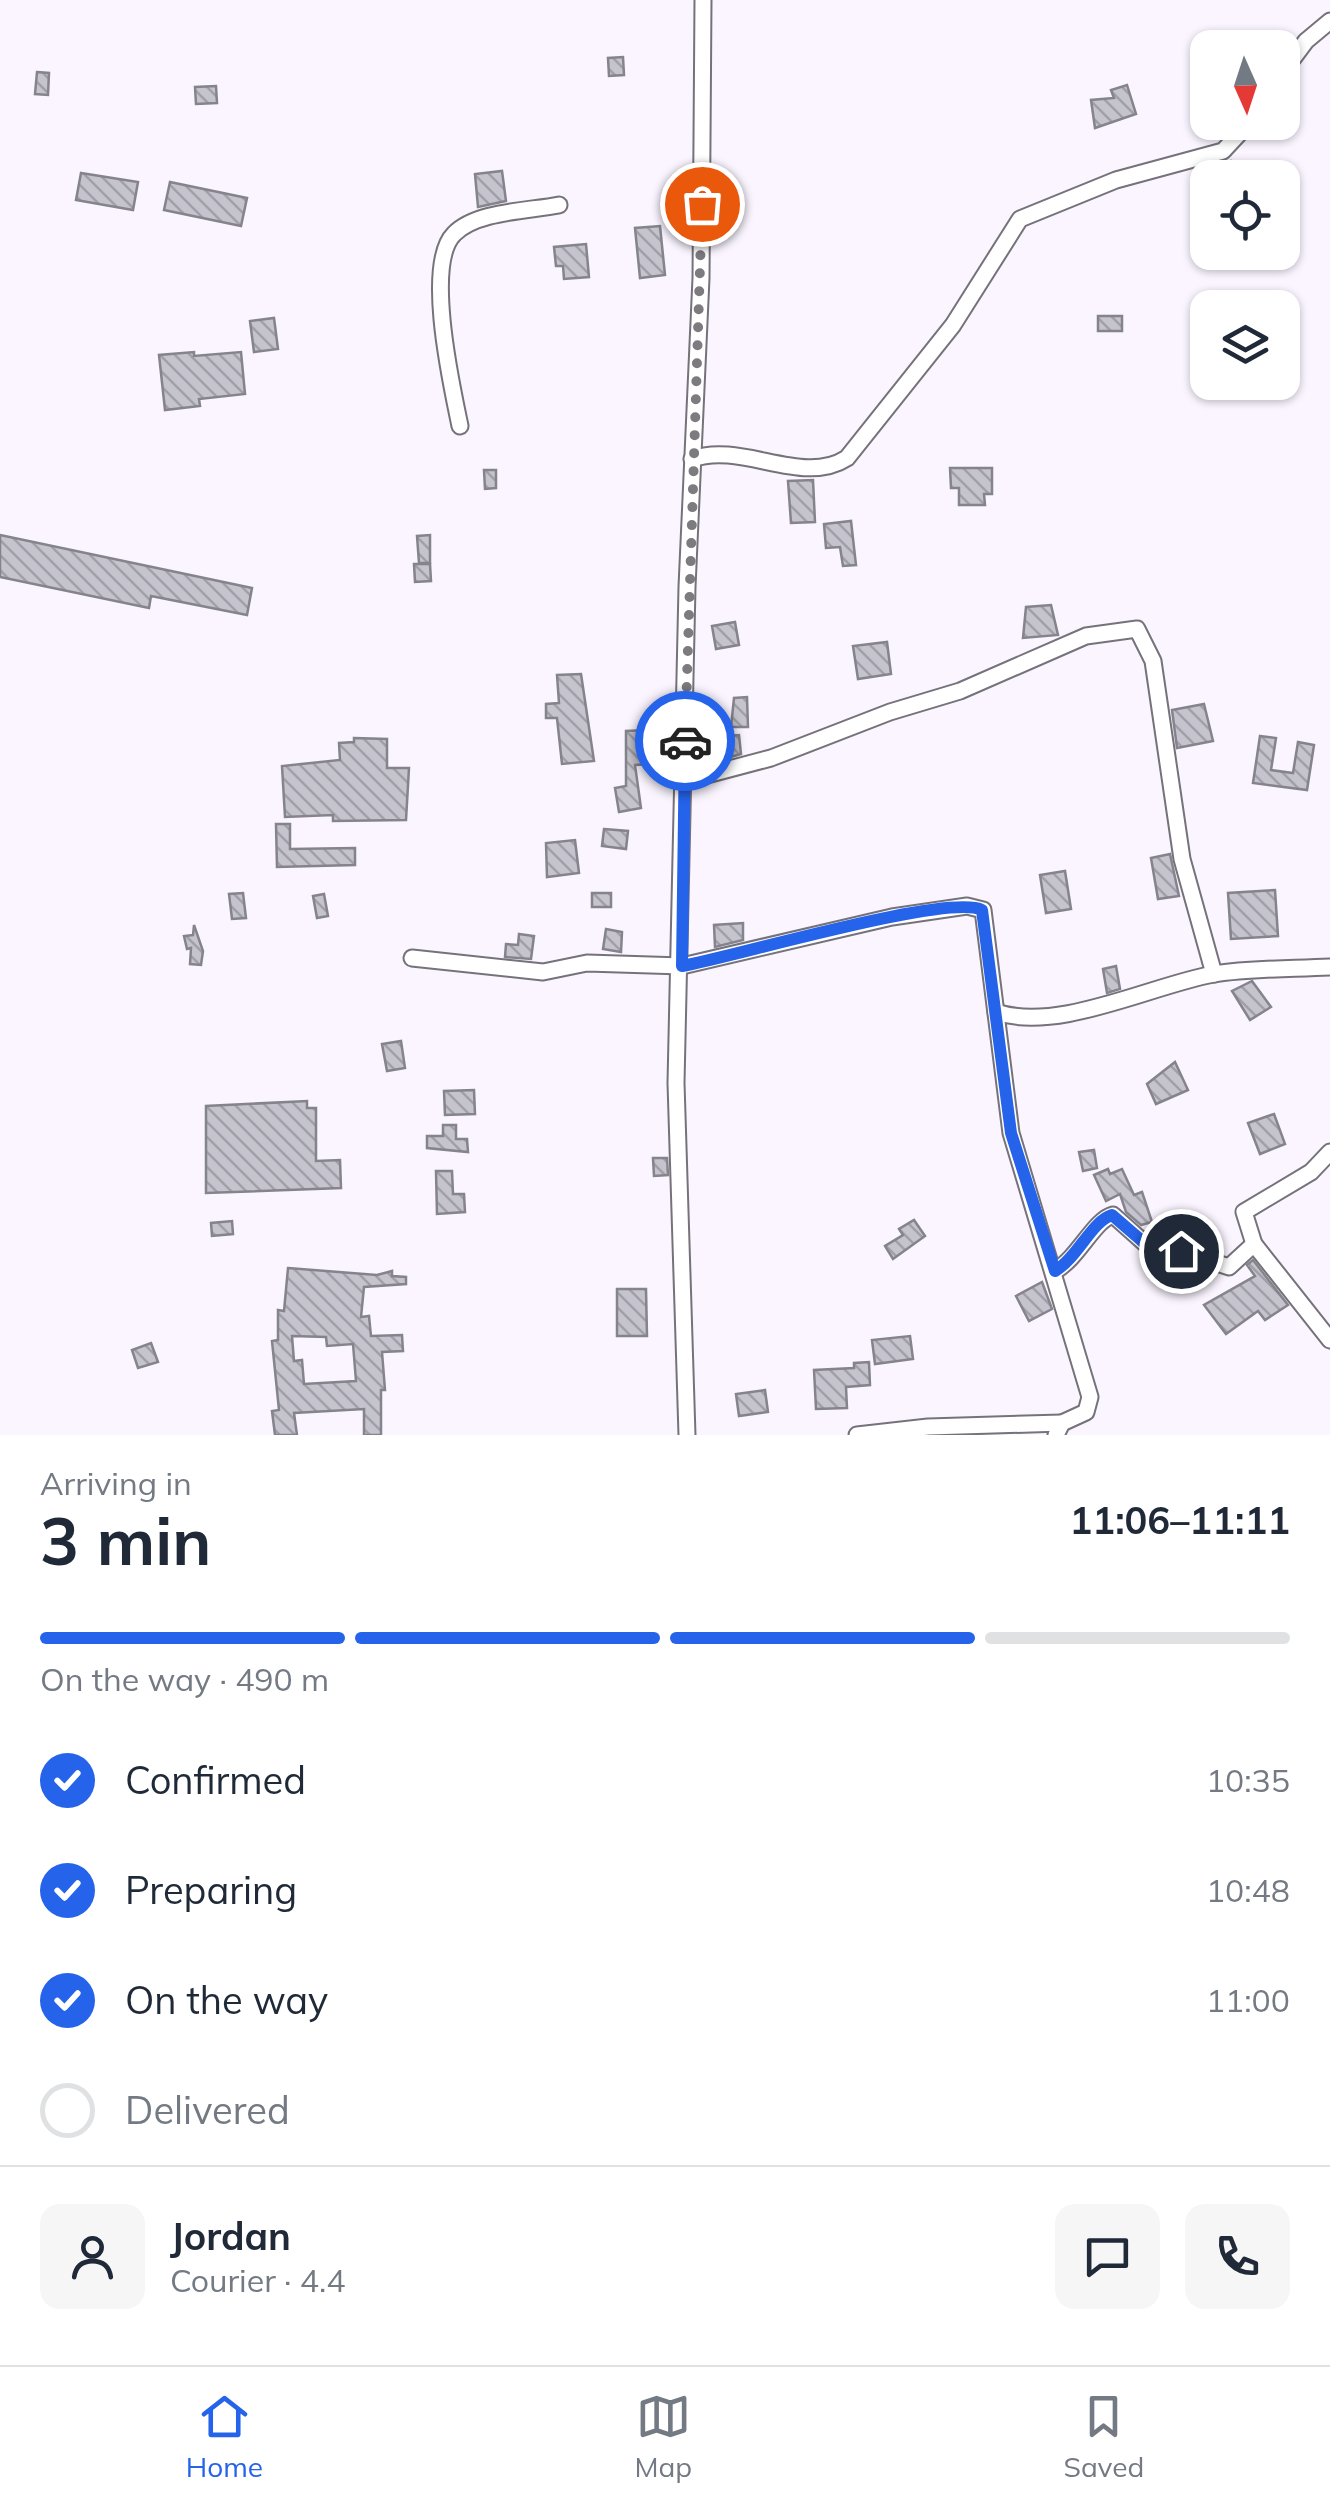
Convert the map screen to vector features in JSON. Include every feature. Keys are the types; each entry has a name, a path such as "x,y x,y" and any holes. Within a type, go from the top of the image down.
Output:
{"street":[{"path":"687,1435 676,1083 692,459 701,278 704,0"},
{"path":"1300,50 1330,21"},
{"path":"692,459 723,452 806,467 836,465 847,458 952,325 1020,219 1116,180 1223,151 1233,140"},
{"path":"460,426 445,350 444,251 452,236 465,225 559,205"},
{"path":"684,781 771,758 890,712 960,691 1086,636 1137,629 1153,662 1182,859 1214,974"},
{"path":"412,958 543,972 588,963 682,966 892,917 975,906 982,910 1011,1133 1090,1397 1086,1412 1051,1429 857,1435"},
{"path":"996,1012 1021,1016 1065,1012 1214,974 1330,966"},
{"path":"1330,1152 1311,1172 1244,1212 1254,1244 1330,1340"},
{"path":"1055,1271 1078,1254 1099,1222 1112,1215 1149,1247 1188,1252 1214,1265 1229,1267 1254,1244"}],"building":[{"path":"623,57 624,75 609,76 608,58"},
{"path":"37,72 49,73 48,95 35,94"},
{"path":"1127,85 1136,114 1095,128 1091,100 1114,98 1111,90"},
{"path":"216,86 217,103 196,104 195,87"},
{"path":"502,171 506,201 478,207 475,174"},
{"path":"81,173 138,182 133,210 76,200"},
{"path":"170,182 247,198 241,226 164,210"},
{"path":"660,226 665,275 640,278 635,228"},
{"path":"586,244 589,277 564,279 563,266 556,266 554,247"},
{"path":"1098,316 1122,316 1122,331 1098,331"},
{"path":"274,318 278,349 254,352 250,321"},
{"path":"194,352 194,356 241,352 245,394 199,399 200,406 165,410 159,355"},
{"path":"950,468 992,468 992,494 984,494 985,505 959,505 959,488 951,488"},
{"path":"484,470 496,470 496,488 485,489"},
{"path":"813,480 815,522 791,523 788,481"},
{"path":"851,521 856,565 843,566 840,547 826,548 824,524"},
{"path":"0,535 252,588 247,615 151,596 149,608 0,577"},
{"path":"430,535 430,563 419,563 417,536"},
{"path":"414,564 430,564 431,581 415,582"},
{"path":"1051,605 1058,635 1023,638 1026,607"},
{"path":"735,622 739,645 716,649 712,626"},
{"path":"887,642 891,674 858,679 853,646"},
{"path":"581,674 594,761 562,764 557,718 546,718 546,704 559,703 557,675"},
{"path":"747,697 748,727 731,727 734,698"},
{"path":"1204,704 1213,741 1177,748 1172,710"},
{"path":"669,722 672,763 635,765 641,808 619,812 615,788 626,786 626,731 649,730 649,723"},
{"path":"739,735 741,754 716,761 715,737"},
{"path":"1260,736 1276,738 1271,770 1293,773 1298,742 1314,745 1307,790 1253,783"},
{"path":"354,738 387,739 387,768 409,768 406,820 333,821 333,815 285,817 282,766 340,760 339,743 354,742"},
{"path":"276,824 290,824 290,849 355,848 355,865 277,867"},
{"path":"604,829 628,831 626,849 602,846"},
{"path":"575,840 579,873 547,877 546,843"},
{"path":"1170,854 1179,896 1158,899 1151,858"},
{"path":"1065,871 1071,909 1046,913 1040,875"},
{"path":"1275,890 1278,936 1231,939 1228,893"},
{"path":"243,893 246,918 232,919 229,894"},
{"path":"592,893 611,893 611,907 592,907"},
{"path":"324,894 328,916 317,918 313,896"},
{"path":"743,923 743,940 715,947 714,925"},
{"path":"194,925 203,951 201,965 190,964 191,948 187,949 184,936 193,935"},
{"path":"606,929 622,932 621,952 603,949"},
{"path":"519,934 534,936 531,959 505,957 506,944 518,945"},
{"path":"1116,966 1120,989 1107,993 1103,969"},
{"path":"1252,981 1271,1007 1250,1020 1232,991"},
{"path":"401,1041 405,1068 387,1071 382,1044"},
{"path":"1175,1062 1188,1090 1156,1104 1147,1084"},
{"path":"474,1090 475,1114 445,1115 444,1091"},
{"path":"307,1101 307,1108 316,1108 316,1161 340,1160 341,1188 206,1193 206,1106"},
{"path":"1274,1114 1285,1144 1260,1154 1248,1123"},
{"path":"443,1125 456,1125 456,1139 467,1139 468,1152 427,1148 427,1136 443,1136"},
{"path":"1094,1150 1097,1168 1083,1171 1079,1152"},
{"path":"653,1158 667,1158 668,1175 654,1176"},
{"path":"1108,1169 1110,1174 1122,1169 1134,1195 1142,1192 1152,1222 1141,1225 1126,1212 1120,1194 1106,1201 1094,1175"},
{"path":"436,1171 452,1171 453,1194 464,1194 465,1212 437,1214"},
{"path":"914,1220 925,1236 893,1259 885,1246 903,1235 899,1229"},
{"path":"232,1221 233,1234 212,1236 211,1223"},
{"path":"1253,1260 1288,1305 1265,1320 1258,1311 1226,1334 1204,1305 1255,1276 1247,1265"},
{"path":"288,1268 377,1275 392,1271 392,1276 406,1277 406,1284 364,1287 361,1317 369,1316 371,1336 402,1335 403,1351 382,1352 385,1390 381,1390 381,1435 364,1435 364,1409 294,1413 297,1435 275,1435 272,1411 279,1410 272,1341 278,1340 278,1310 284,1311","holes":["292,1336 326,1337 327,1346 353,1344 356,1381 304,1384 302,1360 294,1361"]},
{"path":"1042,1282 1052,1309 1029,1321 1016,1296"},
{"path":"617,1289 646,1289 647,1336 617,1336"},
{"path":"910,1336 913,1359 875,1364 872,1340"},
{"path":"151,1343 158,1362 138,1368 132,1350"},
{"path":"869,1362 870,1385 846,1387 847,1408 816,1409 814,1370 854,1368 854,1363"},
{"path":"765,1390 768,1412 739,1416 736,1394"}],"way so far":[{"path":"685,741 702,204"}],"route":[{"path":"685,741 682,966 892,917 975,906 982,910 986,923 1011,1133 1055,1271 1078,1254 1099,1222 1112,1215 1149,1247 1181,1251"}]}
